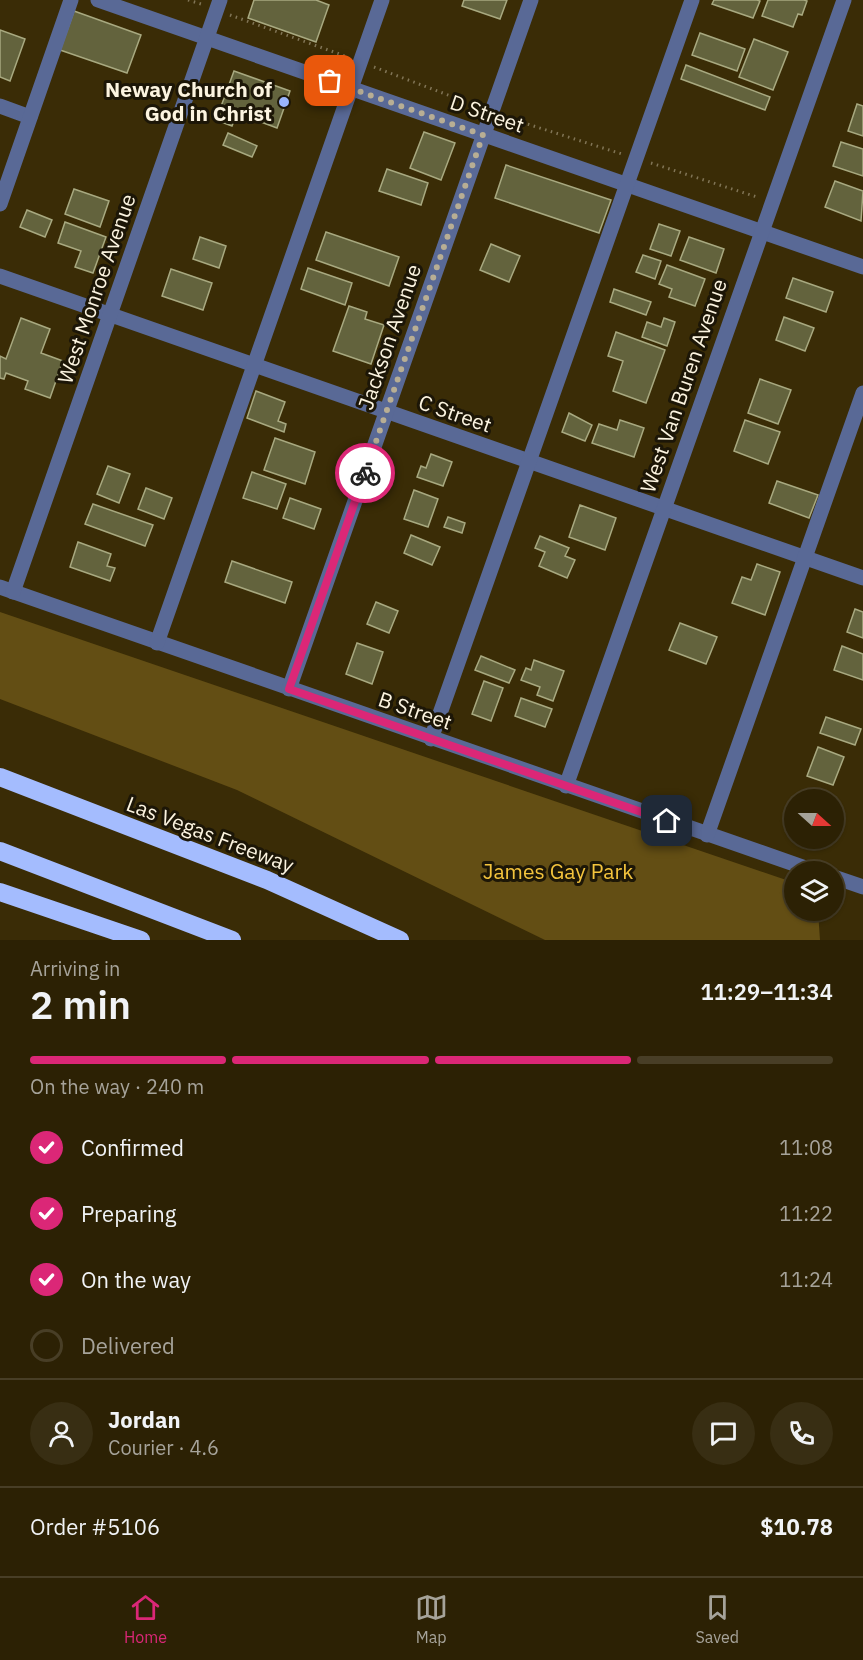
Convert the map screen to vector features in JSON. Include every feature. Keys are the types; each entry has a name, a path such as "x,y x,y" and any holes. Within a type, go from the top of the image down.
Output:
{"highway":[{"name":"Las Vegas Freeway","path":"0,777 267,880 400,940"},
{"path":"0,851 232,940"},
{"path":"0,892 141,940"}],"street":[{"path":"0,204 71,0"},
{"name":"D Street","path":"98,0 863,267"},
{"path":"157,643 382,0"},
{"name":"Jackson Avenue","path":"289,689 531,0"},
{"path":"431,739 692,0"},
{"name":"West Van Buren Avenue","path":"566,786 760,232 844,0"},
{"name":"West Monroe Avenue","path":"6,590 110,315 219,5"},
{"path":"0,106 30,117"},
{"name":"C Street","path":"0,276 863,578"},
{"path":"707,835 863,393"},
{"name":"B Street","path":"6,590 784,861"},
{"path":"844,880 863,887"}],"path":[{"path":"188,0 219,5 491,113 757,199 761,188"}],"green space":[{"name":"James Gay Park","path":"0,612 784,879 784,921 819,921 820,940 545,940 237,790 0,699"}],"building":[{"path":"254,0 316,0 329,5 316,42 248,18"},
{"path":"464,0 507,0 500,19 462,6"},
{"path":"714,0 760,1 753,18 712,4"},
{"path":"768,0 807,1 802,15 798,14 793,27 762,16"},
{"path":"74,11 141,35 127,73 60,50"},
{"path":"0,30 25,39 10,81 0,77"},
{"path":"700,33 745,49 737,71 692,55"},
{"path":"754,39 788,52 773,90 739,77"},
{"path":"686,65 770,97 765,110 681,79"},
{"path":"234,71 290,91 277,128 237,113 232,126 216,120"},
{"path":"857,104 863,106 863,136 848,131"},
{"path":"424,132 455,143 441,180 410,168"},
{"path":"228,133 257,146 252,157 223,145"},
{"path":"841,142 863,149 863,176 833,166"},
{"path":"506,165 611,200 599,233 495,198"},
{"path":"387,169 428,183 421,205 379,191"},
{"path":"835,181 863,191 861,221 825,207"},
{"path":"74,189 109,201 100,227 65,214"},
{"path":"27,210 52,220 45,237 20,227"},
{"path":"65,222 106,237 93,273 75,267 81,251 58,243"},
{"path":"659,224 680,231 671,256 650,249"},
{"path":"326,232 399,257 389,286 316,260"},
{"path":"200,237 226,246 219,268 193,259"},
{"path":"689,237 724,249 716,273 680,260"},
{"path":"491,244 520,256 509,282 480,270"},
{"path":"643,255 661,261 655,279 636,272"},
{"path":"667,265 705,279 695,306 669,297 672,289 659,284"},
{"path":"308,268 352,283 345,305 301,289"},
{"path":"171,269 212,283 203,310 162,296"},
{"path":"793,278 833,292 826,312 786,298"},
{"path":"614,289 651,302 646,315 610,302"},
{"path":"349,306 367,312 365,319 384,325 371,364 333,351"},
{"path":"784,317 814,328 805,351 776,340"},
{"path":"21,318 50,329 41,353 63,361 50,398 25,389 28,381 6,373 4,379 0,378 0,356 6,359"},
{"path":"664,318 675,322 667,346 642,337 647,322 661,327"},
{"path":"616,332 665,350 646,403 613,391 623,361 608,356"},
{"path":"760,379 791,390 778,424 748,413"},
{"path":"256,391 285,402 278,421 286,424 284,432 247,418"},
{"path":"569,413 592,425 585,441 562,432"},
{"path":"620,420 644,428 634,457 592,443 599,424 617,430"},
{"path":"745,420 780,432 768,464 734,451"},
{"path":"275,438 315,452 305,484 264,470"},
{"path":"431,454 452,462 443,486 417,477 421,466 426,468"},
{"path":"108,466 130,474 119,503 97,494"},
{"path":"252,472 286,484 277,509 243,498"},
{"path":"777,481 818,495 809,518 769,503"},
{"path":"146,488 172,498 164,519 138,509"},
{"path":"414,490 438,499 428,527 404,519"},
{"path":"290,498 321,509 314,529 283,518"},
{"path":"93,504 153,525 145,546 85,524"},
{"path":"580,505 616,518 605,550 569,537"},
{"path":"448,517 465,523 462,533 444,527"},
{"path":"411,535 440,547 432,565 404,553"},
{"path":"540,536 569,548 565,556 575,560 567,578 539,566 545,552 535,548"},
{"path":"78,542 111,554 107,566 115,568 110,581 70,567"},
{"path":"232,561 292,582 285,603 225,582"},
{"path":"757,564 780,572 765,615 732,603 742,577 751,580"},
{"path":"376,602 398,611 389,633 367,624"},
{"path":"855,609 863,612 863,638 847,632"},
{"path":"680,623 717,637 706,664 669,650"},
{"path":"357,643 383,652 372,684 346,674"},
{"path":"842,646 863,654 863,680 834,670"},
{"path":"481,656 515,670 509,683 475,670"},
{"path":"534,660 564,671 553,701 537,695 540,687 521,680 526,668 531,670"},
{"path":"484,681 503,688 491,721 472,714"},
{"path":"521,698 552,709 545,727 515,716"},
{"path":"826,717 861,729 855,745 820,733"},
{"path":"818,747 844,757 833,785 807,776"}],"way so far":[{"path":"330,81 483,135 365,473"}],"place":[{"name":"Neway Church of God in Christ","path":"284,102"}],"route":[{"path":"365,473 289,689 667,821"}]}
